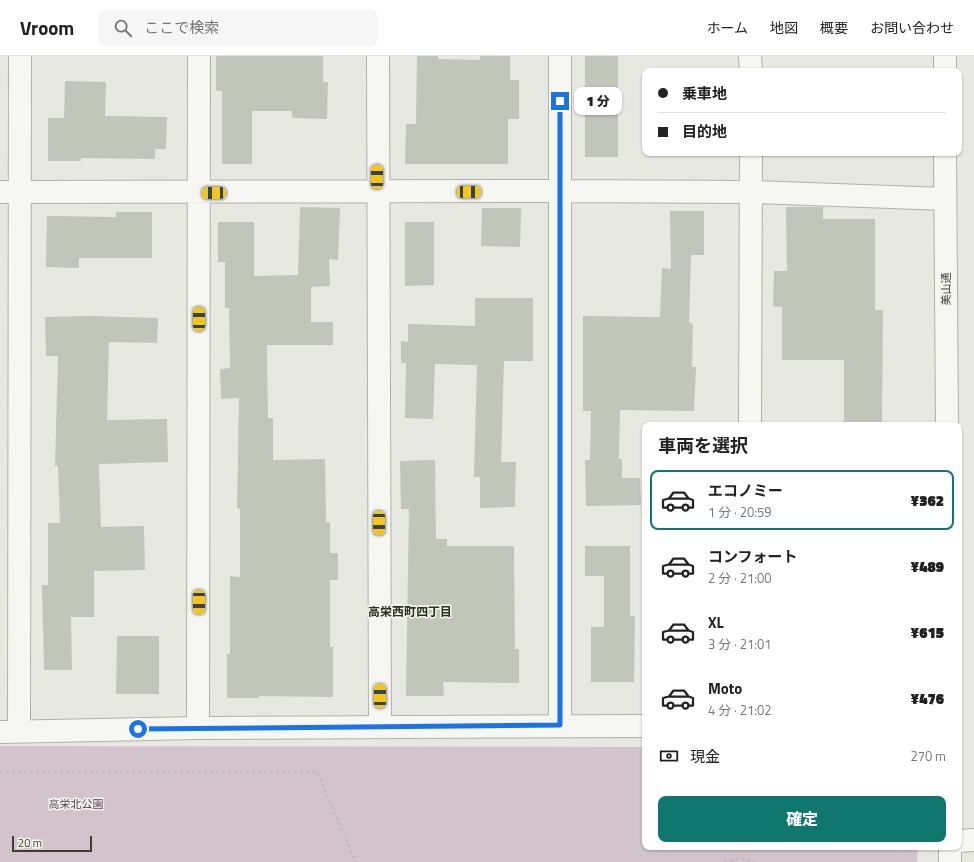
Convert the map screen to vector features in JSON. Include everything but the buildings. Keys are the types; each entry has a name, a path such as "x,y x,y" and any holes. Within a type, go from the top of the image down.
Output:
{"street":[{"path":"20,56 10,192 9,732 198,728 560,725 642,726"},
{"path":"198,728 200,193 199,56"},
{"path":"378,56 377,192 380,727"},
{"path":"560,56 560,725"},
{"path":"750,56 751,68"},
{"path":"945,56 945,68"},
{"path":"750,422 751,156"},
{"name":"美山通","path":"945,156 947,422"},
{"path":"10,192 752,192 945,199"},
{"path":"962,841 974,840"},
{"path":"950,850 950,862"}],"path":[{"path":"0,772 317,772 356,862"},
{"path":"724,862 740,858 755,862"}],"green space":[{"name":"高栄北公園","path":"0,746 642,747 642,850 918,850 917,862 0,862"}],"district":[{"name":"高栄西町四丁目","path":"410,611"}],"route":[{"path":"138,729 560,725 560,101"}]}
